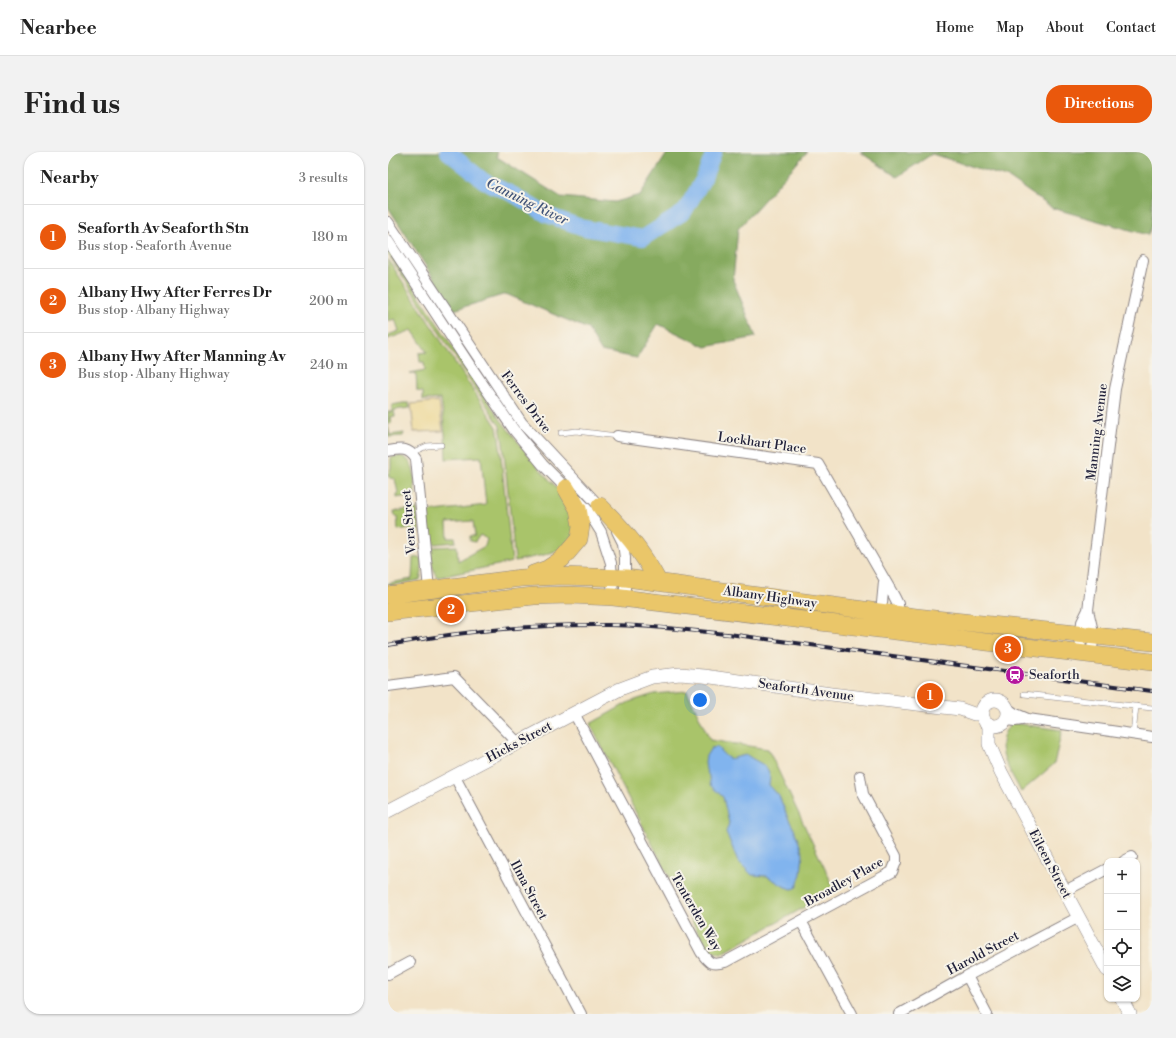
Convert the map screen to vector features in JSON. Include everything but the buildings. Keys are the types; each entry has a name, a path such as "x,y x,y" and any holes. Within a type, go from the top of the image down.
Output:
{"highway":[{"path":"521,578 548,569 562,559 579,539 582,526 578,509 566,488"},
{"path":"600,506 638,547 658,581"},
{"name":"Albany Highway","path":"388,595 521,578 561,576 619,577 891,613 1152,642"},
{"name":"Albany Highway","path":"388,612 534,596 569,595 619,598 1152,662"}],"street":[{"name":"Ferres Drive","path":"388,222 522,423 600,506 616,530 623,543 625,558 619,577 619,598"},
{"name":"Ferres Drive","path":"388,241 514,430 543,465 586,508 601,532 611,563 619,577 619,598"},
{"name":"Manning Avenue","path":"1086,654 1087,635 1082,622 1088,610 1115,389 1143,260"},
{"name":"Lockhart Place","path":"617,436 818,464 884,582 898,604 891,613 890,630"},
{"path":"388,451 402,449 412,453"},
{"name":"Vera Street","path":"412,453 416,459 429,589"},
{"name":"Lockhart Place","path":"884,582 882,602 891,613 890,630"},
{"name":"Seaforth Avenue","path":"652,677 680,674 704,676 831,694 960,709 974,707 995,716"},
{"path":"388,686 454,677 518,743"},
{"name":"Hicks Street","path":"388,812 620,689 652,677"},
{"name":"Tenterden Way","path":"574,713 701,952 708,961 716,964 725,962 801,921"},
{"path":"995,716 1014,713 1028,719 1152,737"},
{"name":"Eileen Street","path":"995,716 989,744 1001,772 1105,966"},
{"name":"Broadley Place","path":"801,921 892,872 895,867 896,856 863,794 860,776"},
{"name":"Ilma Street","path":"455,777 580,1014"},
{"path":"1065,891 1104,871"},
{"name":"Harold Street","path":"899,1014 1079,917"},
{"path":"801,921 852,1014"},
{"path":"388,974 410,962"},
{"path":"967,976 987,1014"},
{"path":"1124,1002 1130,1014"}],"lane":[{"path":"561,433 576,431 617,436"},
{"path":"412,453 427,446 442,444"},
{"path":"1024,694 1152,708"},
{"path":"1133,735 1136,706"}],"green space":[{"path":"388,152 497,152 497,157 561,197 615,202 640,195 668,152 807,152 738,229 733,280 756,337 706,347 658,324 637,358 601,351 588,329 506,294 454,310 388,207"},
{"path":"860,152 1152,152 1152,224 1148,235 1052,208 1009,178 932,154 897,177"},
{"path":"388,248 500,419 538,467 569,501 577,533 559,550 544,555 515,561 500,426 398,269 388,253"},
{"path":"388,259 497,427 512,562 440,577 437,577 434,570 430,550 434,547 457,546 458,561 485,546 487,539 480,535 475,542 470,541 470,536 475,536 473,521 447,523 448,538 455,538 456,542 435,544 429,543 426,512 486,505 481,457 446,459 441,399 423,400 423,392 417,391 416,373 410,373 425,370 424,362 420,362 419,353 427,352 412,330 388,339 388,335 399,331 395,319 388,321"},
{"path":"409,403 410,408 394,410 395,416 390,417 391,423 388,424 388,412 392,412 392,405"},
{"path":"388,424 390,435 404,433 403,436 389,437"},
{"path":"400,456 409,462 414,471 415,495 396,498 396,494 398,493 395,479 390,478 388,475 391,468 391,457"},
{"path":"417,509 419,533 411,535 410,528 398,530 397,517 395,517 394,511"},
{"path":"419,557 421,559 422,572 420,580 389,586 389,583 412,579 413,558"},
{"path":"687,691 710,740 768,749 835,890 721,954 714,952 705,946 590,724 629,702 654,694"},
{"path":"1013,723 1062,730 1054,764 1021,792 1006,763 1002,747 1002,740 1005,732"}],"sand":[{"path":"439,401 443,431 414,432 411,404"}],"water":[{"path":"717,747 728,758 747,755 761,763 767,769 770,778 769,785 779,796 794,829 803,854 801,874 796,888 792,889 785,887 767,876 752,875 738,861 726,832 729,823 723,797 710,785 709,776 706,770 706,756 711,748"}],"waterway":[{"name":"Canning River","path":"448,152 484,181 514,195 547,215 584,228 643,238 684,212 704,178 714,152"}],"railway":[{"path":"388,645 498,629 581,625 641,626 736,635 1152,691"}],"place":[{"name":"Albany Hwy After Ferres Dr","path":"451,610"},
{"name":"Albany Hwy After Manning Av","path":"1008,649"},
{"name":"Seaforth","path":"1015,675"},
{"name":"Seaforth Av Seaforth Stn","path":"930,696"}]}
